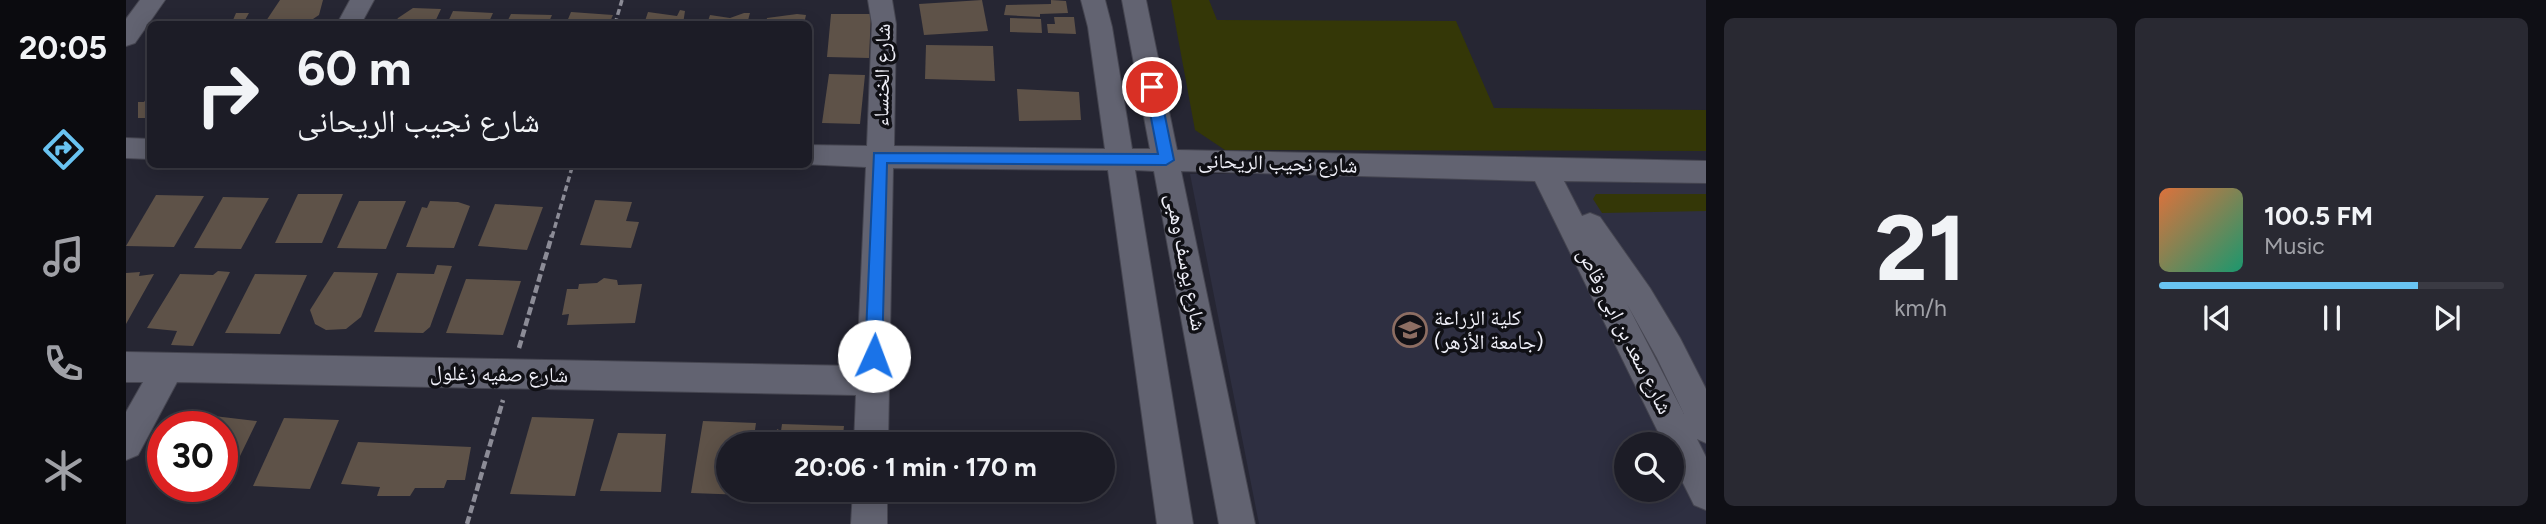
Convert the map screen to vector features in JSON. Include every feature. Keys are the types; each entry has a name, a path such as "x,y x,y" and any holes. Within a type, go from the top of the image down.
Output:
{"street":[{"path":"126,37 153,0"},
{"path":"351,21 362,0"},
{"name":"شارع الخنساء","path":"871,432 884,24 880,0"},
{"path":"1093,0 1100,27 1175,524"},
{"name":"شارع يوسف وهبى","path":"1134,0 1237,524"},
{"path":"126,148 147,149"},
{"name":"شارع نجيب الريحانى","path":"812,156 1120,159 1706,172"},
{"name":"شارع سعد بن ابى وقاص","path":"1544,170 1706,493"},
{"path":"1590,225 1635,288 1668,345 1706,427"},
{"name":"شارع صفيه زغلول","path":"126,367 873,382"},
{"path":"126,444 168,368"},
{"path":"869,524 870,502"}],"path":[{"path":"616,21 622,0"}],"shaded area":[{"name":"كلية الزراعة (جامعة الأزهر)","path":"1190,174 1706,174 1706,524 1259,524"}],"green space":[{"path":"1171,0 1209,0 1217,20 1456,21 1494,108 1706,110 1706,151 1225,150 1195,130"},
{"path":"1596,194 1706,194 1706,211 1602,213 1593,199"}],"building":[{"path":"280,0 323,0 319,15 310,21 266,21"},
{"path":"982,0 988,31 924,35 919,4"},
{"path":"1051,0 1066,1 1068,13 1040,14 1040,17 1004,15 1006,5 1051,4"},
{"path":"413,8 441,9 435,21 396,21"},
{"path":"680,10 685,11 683,21 645,21 648,12 677,16"},
{"path":"453,11 493,13 489,21 448,21"},
{"path":"571,12 613,15 610,21 567,21"},
{"path":"236,13 249,13 245,20 253,20 198,21 200,19 233,20"},
{"path":"750,13 748,21 708,21 710,15 730,18"},
{"path":"511,14 552,15 549,21 508,21"},
{"path":"831,14 871,14 869,58 827,57"},
{"path":"806,15 805,21 766,21 767,18"},
{"path":"1054,17 1074,17 1076,34 1048,33 1047,24 1055,24"},
{"path":"1010,18 1041,19 1042,33 1010,32"},
{"path":"926,45 993,46 995,81 925,79"},
{"path":"829,74 865,75 860,124 822,123"},
{"path":"1017,89 1079,92 1081,120 1019,121"},
{"path":"147,98 147,118 138,118 138,102 144,102"},
{"path":"298,194 343,194 322,243 275,243"},
{"path":"156,195 204,196 174,247 126,246"},
{"path":"223,197 269,198 241,249 194,248"},
{"path":"595,200 632,202 626,221 639,222 631,248 580,245"},
{"path":"359,201 406,201 386,249 337,248"},
{"path":"430,201 458,202 470,206 454,248 406,247 422,207 427,208"},
{"path":"495,204 543,207 527,250 478,246"},
{"path":"437,265 452,266 430,327 423,333 374,332 397,273 434,274"},
{"path":"218,271 230,272 193,346 171,345 177,331 147,328 180,274 213,275"},
{"path":"140,272 139,276 154,274 126,324 126,273"},
{"path":"334,272 378,273 361,317 346,329 326,330 315,324 310,310"},
{"path":"255,274 307,275 280,334 225,333"},
{"path":"604,278 617,280 618,285 642,284 635,323 567,325 569,314 562,315 567,289 578,289 579,284 597,283"},
{"path":"466,279 521,281 503,335 446,333"},
{"path":"532,417 594,419 575,496 510,494"},
{"path":"284,418 339,420 310,489 253,486"},
{"path":"238,419 257,421 238,460"},
{"path":"703,421 756,423 755,432 716,432 716,494 691,493"},
{"path":"782,424 844,426 843,432 777,432 777,429 781,431"},
{"path":"618,433 666,434 661,492 600,491"},
{"path":"358,442 471,447 465,480 447,480 444,488 415,488 410,496 377,496 380,487 341,484"}],"place":[{"name":"كلية الزراعة (جامعة الأزهر)","path":"1410,330"}],"route":[{"path":"874,356 880,157 1166,160 1152,87"}]}
